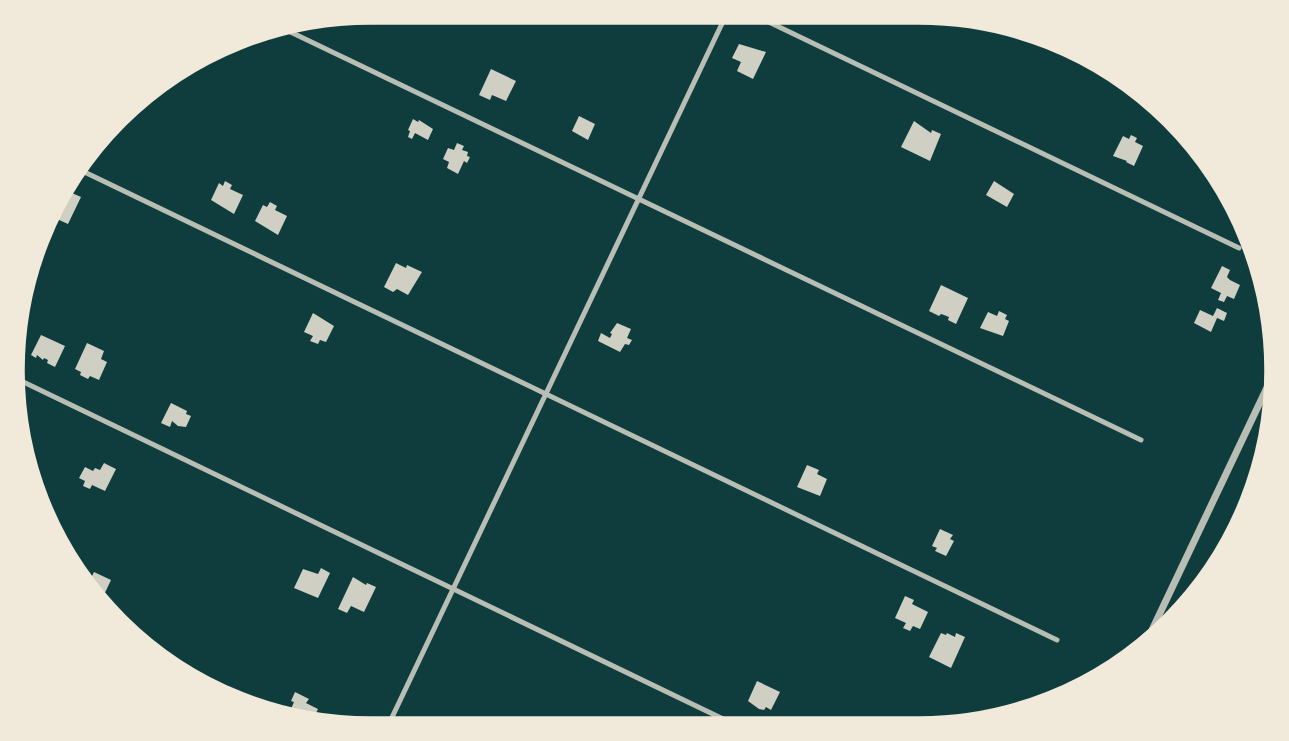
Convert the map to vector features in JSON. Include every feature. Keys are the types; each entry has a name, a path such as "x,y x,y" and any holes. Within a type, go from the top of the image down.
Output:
{"street":[{"path":"392,718 722,23"},
{"path":"771,23 1239,248"},
{"path":"291,32 1141,440"},
{"path":"85,172 1057,640"},
{"path":"23,382 721,718"},
{"path":"1154,626 1266,390"}],"building":[{"path":"739,44 766,52 753,79 737,71 741,62 732,58"},
{"path":"491,69 516,81 506,101 492,95 490,100 479,95"},
{"path":"579,116 595,124 588,140 572,131"},
{"path":"413,119 433,129 428,140 415,133 412,139 408,137"},
{"path":"914,121 931,133 932,130 941,134 930,161 901,147"},
{"path":"1131,135 1137,138 1135,142 1143,146 1134,166 1113,156 1123,136 1129,139"},
{"path":"457,143 464,146 462,150 468,152 467,156 470,157 467,163 464,161 458,174 447,168 449,162 443,159 448,148 454,150"},
{"path":"225,181 232,185 230,189 243,195 234,214 211,200 219,183 223,186"},
{"path":"994,181 1014,194 1007,207 986,195"},
{"path":"72,193 81,197 68,224 58,219"},
{"path":"270,202 277,206 275,210 287,216 278,235 255,221 263,205 267,207"},
{"path":"396,263 422,272 408,295 397,289 393,292 384,287"},
{"path":"1222,266 1230,270 1227,277 1240,285 1234,299 1227,296 1224,302 1218,300 1221,293 1211,288"},
{"path":"941,285 968,298 956,324 948,320 949,317 929,311"},
{"path":"1217,308 1227,313 1224,321 1217,318 1211,332 1194,323 1200,310 1213,316"},
{"path":"999,311 1007,315 1005,319 1009,321 1003,336 980,328 988,312 997,316"},
{"path":"313,313 334,326 326,342 320,340 318,344 310,341 313,336 304,332"},
{"path":"617,323 631,329 627,338 632,340 629,345 625,344 620,352 598,341 601,333 610,338 610,333"},
{"path":"41,335 65,346 55,367 44,358 43,360 37,355 36,358 31,355"},
{"path":"87,343 104,351 101,359 107,362 99,380 90,376 88,379 75,369"},
{"path":"171,403 191,416 186,427 178,426 172,421 170,427 161,423"},
{"path":"104,463 116,469 105,491 92,485 90,489 83,486 85,481 79,478 85,467 93,471 95,468 100,470"},
{"path":"807,465 819,470 817,474 827,479 820,496 797,487"},
{"path":"940,529 953,535 950,539 954,541 946,556 935,551 937,548 932,546"},
{"path":"321,568 330,573 318,598 294,588 303,569 318,574"},
{"path":"94,572 111,580 104,594 95,582 91,577"},
{"path":"353,577 366,585 367,583 376,587 364,612 351,606 347,613 338,609"},
{"path":"905,596 914,600 912,604 928,612 920,629 913,626 910,631 903,628 906,623 895,618"},
{"path":"941,633 955,637 956,633 965,637 951,668 929,657"},
{"path":"757,681 780,692 771,710 766,707 764,710 759,709 748,701"},
{"path":"295,692 309,699 306,703 318,709 316,714 291,709 294,702 291,701"}]}
